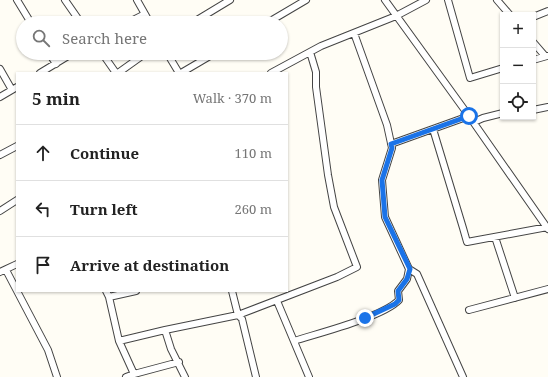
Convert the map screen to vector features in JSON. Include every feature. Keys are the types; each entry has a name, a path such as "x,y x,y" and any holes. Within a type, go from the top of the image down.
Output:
{"street":[{"path":"17,0 27,16"},
{"path":"65,0 77,16"},
{"path":"137,0 145,14 141,16"},
{"path":"204,16 230,0"},
{"path":"279,16 306,0"},
{"path":"385,0 474,122 548,228 467,242 433,129"},
{"path":"273,72 321,46 396,16 426,0"},
{"path":"448,0 470,78 500,69"},
{"path":"497,0 507,12"},
{"path":"536,16 548,11"},
{"path":"354,33 387,125 392,148 382,180 385,217 410,269 417,274 463,377"},
{"path":"536,45 547,56 536,59"},
{"path":"119,341 238,315 337,277 357,267 334,207 328,176 316,87 316,72 310,52"},
{"path":"53,60 56,64"},
{"path":"42,72 62,60"},
{"path":"107,60 116,72"},
{"path":"118,72 136,60"},
{"path":"172,60 179,72"},
{"path":"182,72 203,60"},
{"path":"0,69 15,88 0,97"},
{"path":"536,109 548,107"},
{"path":"474,122 500,114"},
{"path":"391,144 469,116"},
{"path":"0,155 16,147"},
{"path":"0,211 16,201"},
{"path":"495,237 515,298"},
{"path":"16,264 3,271 16,290"},
{"path":"294,342 365,318 395,304 399,300 398,291 407,279 410,269"},
{"path":"469,310 548,289"},
{"path":"18,292 48,350 58,377"},
{"path":"126,292 107,294 119,341 134,374"},
{"path":"232,292 238,315 242,319 256,377"},
{"path":"277,301 309,377"},
{"path":"165,330 171,349 186,377"},
{"path":"126,377 178,362"}],"route":[{"path":"365,318 395,304 399,300 398,291 407,279 410,269 385,217 382,180 392,148 391,144 469,116"}]}
